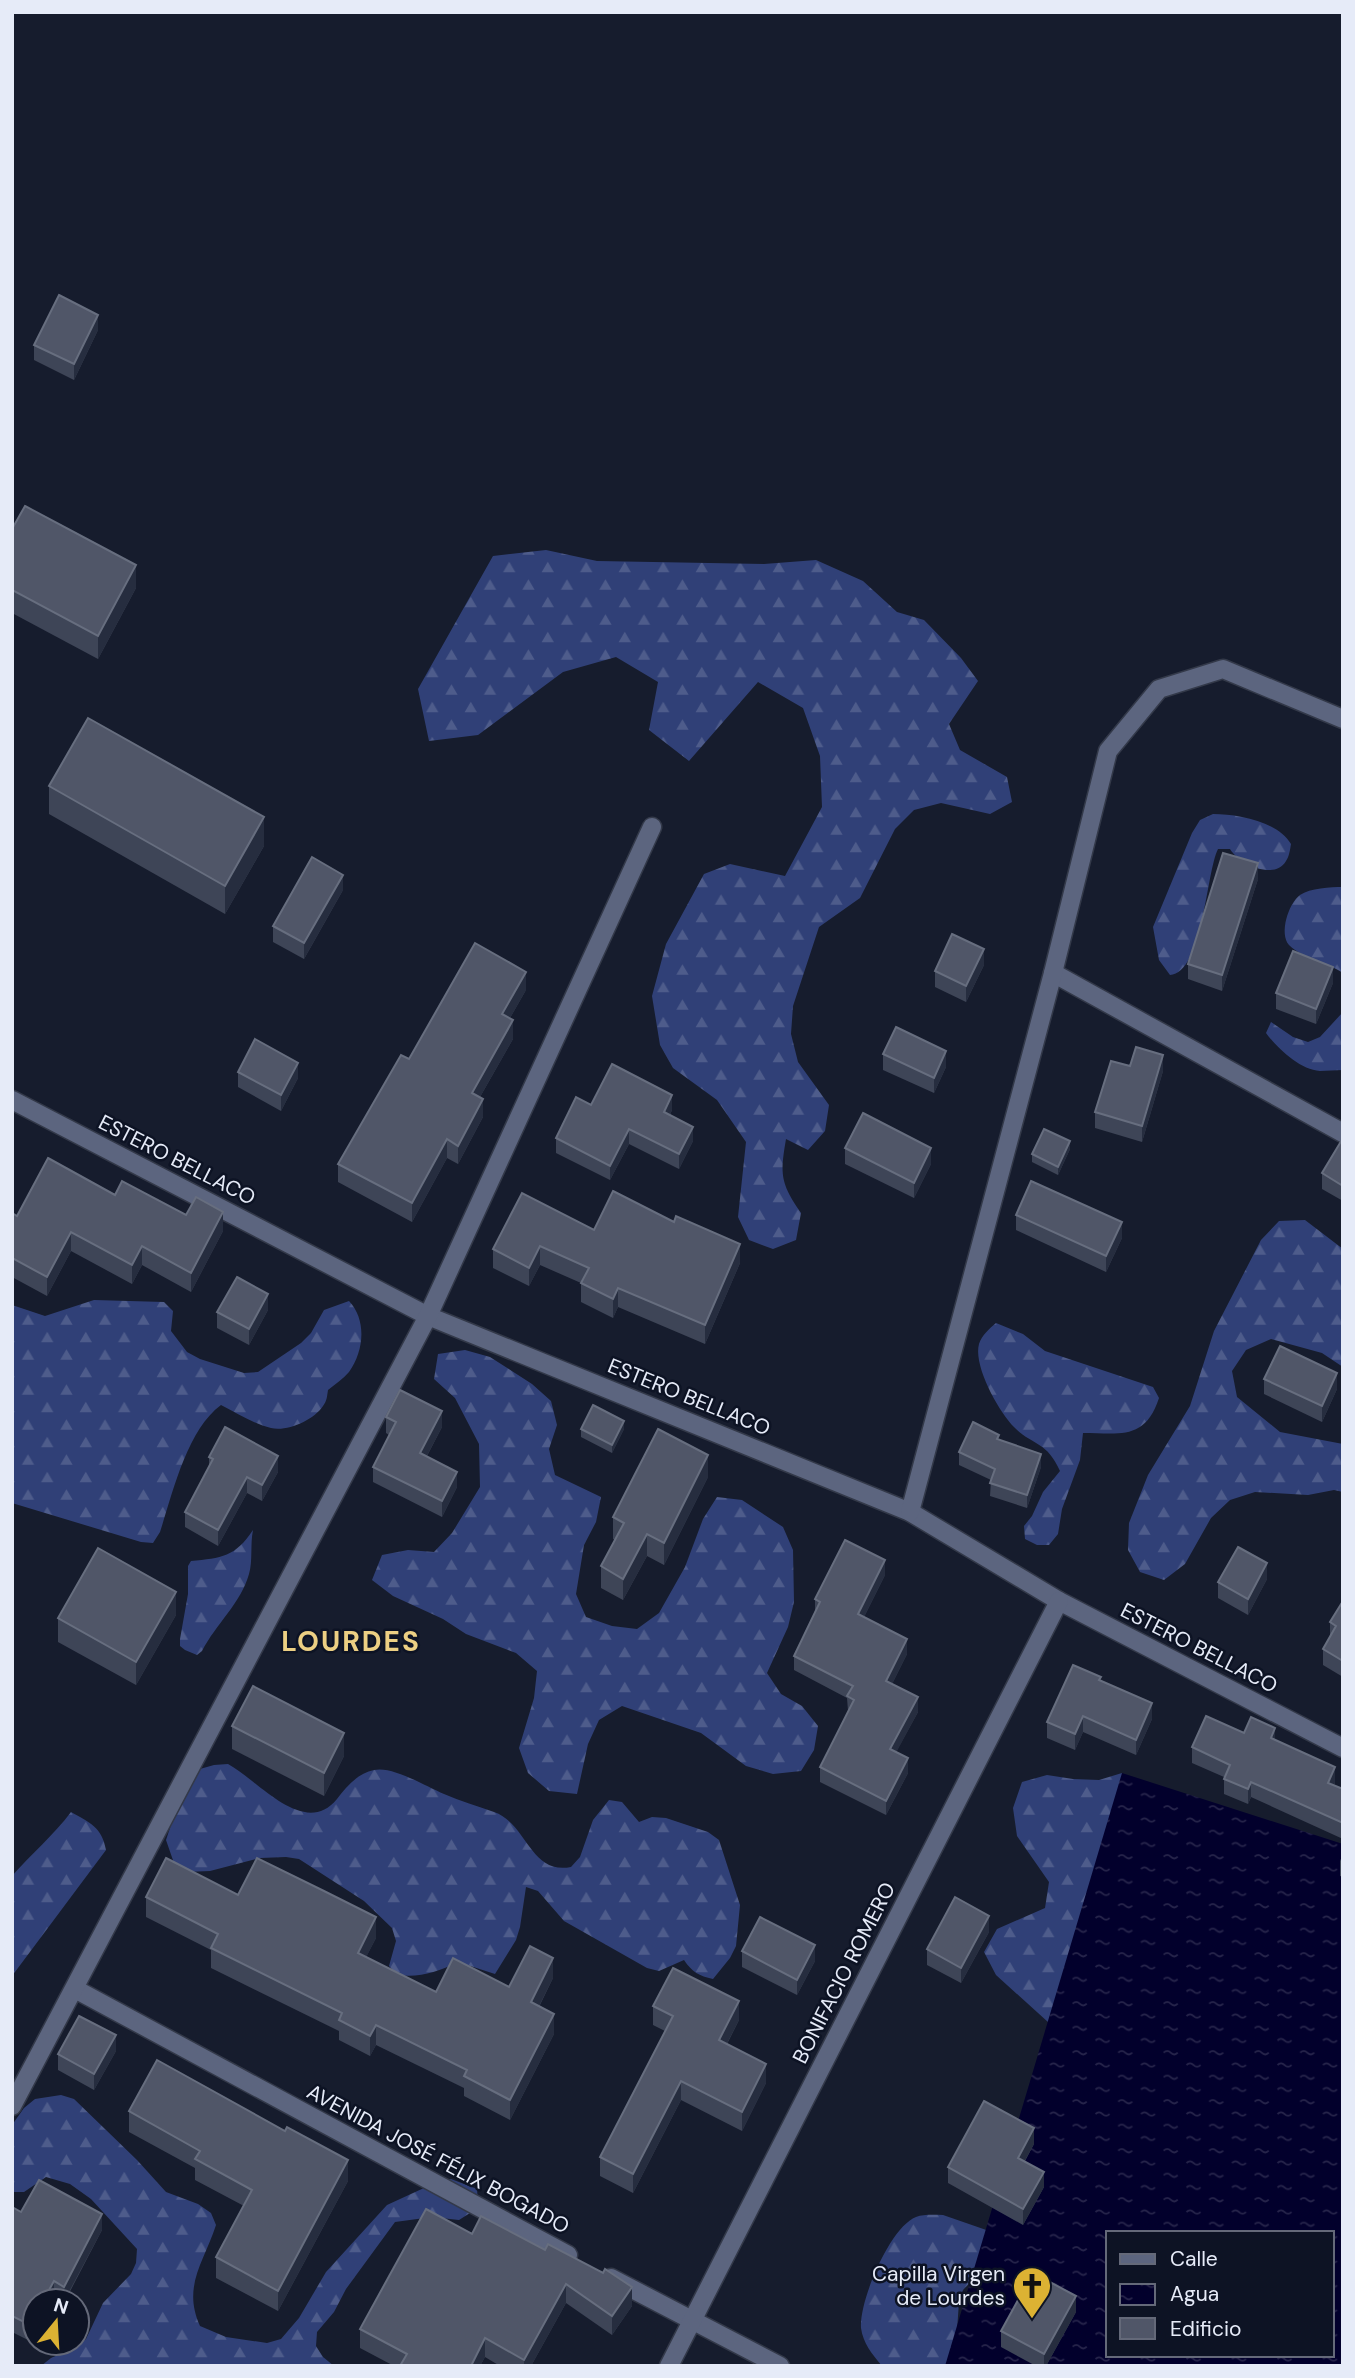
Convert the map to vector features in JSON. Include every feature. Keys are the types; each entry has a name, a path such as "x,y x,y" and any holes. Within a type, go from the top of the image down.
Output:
{"street":[{"path":"910,1512 1054,972 1108,751 1159,689 1223,669 1343,719"},
{"path":"12,2106 428,1315 652,827"},
{"path":"1054,972 1343,1133"},
{"name":"ESTERO BELLACO","path":"12,1100 428,1315 910,1512 1059,1601 1343,1748"},
{"name":"BONIFACIO ROMERO","path":"669,2366 1059,1601"},
{"name":"AVENIDA JOSÉ FÉLIX BOGADO","path":"75,1989 692,2322 780,2366"}],"green space":[{"path":"546,550 597,561 764,564 816,560 863,581 897,612 924,620 961,658 978,681 949,724 960,750 1007,777 1012,802 990,814 941,803 914,810 895,829 860,898 819,927 793,1006 791,1034 798,1062 829,1105 825,1131 808,1150 786,1139 783,1178 801,1213 796,1240 773,1249 749,1240 738,1217 746,1142 717,1100 673,1068 660,1045 652,996 666,944 704,874 730,864 785,876 822,807 820,756 803,708 758,682 689,761 649,730 658,682 616,657 563,672 478,735 429,741 418,689 493,556"},
{"path":"1213,814 1245,817 1266,824 1285,836 1291,844 1289,853 1281,867 1265,870 1249,865 1230,849 1218,849 1197,941 1181,970 1170,975 1159,960 1153,927 1192,833 1200,820"},
{"path":"1343,887 1343,973 1295,950 1286,940 1285,927 1292,905 1300,895 1315,889"},
{"path":"1343,1012 1343,1070 1320,1071 1305,1067 1276,1045 1266,1033 1271,1022 1293,1037 1308,1042 1320,1037"},
{"path":"1305,1220 1343,1249 1343,1367 1322,1353 1271,1339 1246,1350 1232,1371 1237,1397 1280,1432 1343,1444 1343,1492 1334,1490 1308,1495 1255,1492 1230,1500 1211,1518 1185,1564 1164,1580 1140,1572 1128,1550 1129,1523 1148,1475 1190,1406 1214,1331 1261,1240 1279,1221"},
{"path":"94,1300 164,1302 173,1311 171,1331 187,1352 244,1373 258,1372 301,1343 311,1333 324,1310 349,1301 359,1317 360,1345 349,1372 328,1390 326,1400 319,1411 300,1424 271,1428 221,1405 209,1416 190,1446 160,1532 153,1543 141,1542 12,1503 12,1305 45,1316"},
{"path":"996,1323 1023,1334 1045,1351 1153,1387 1159,1398 1146,1422 1138,1428 1119,1433 1083,1433 1080,1460 1062,1509 1058,1534 1049,1545 1037,1545 1025,1539 1024,1526 1032,1516 1043,1492 1060,1471 1045,1449 1021,1433 1008,1420 983,1376 978,1353 979,1344"},
{"path":"465,1350 490,1357 532,1384 551,1401 557,1425 549,1449 555,1475 601,1497 596,1522 584,1545 576,1594 586,1617 612,1626 637,1629 659,1613 685,1567 703,1519 717,1497 742,1500 783,1527 793,1550 794,1602 788,1627 767,1673 781,1694 802,1706 818,1726 814,1750 801,1771 773,1774 746,1766 701,1733 622,1706 599,1720 588,1744 577,1794 549,1791 528,1773 519,1748 534,1698 537,1671 516,1653 466,1634 443,1619 393,1596 372,1580 382,1555 408,1550 434,1552 452,1533 480,1487 479,1444 455,1398 434,1379 438,1354"},
{"path":"253,1530 250,1569 240,1594 202,1651 197,1655 185,1650 180,1646 180,1639 188,1594 188,1566 191,1561 211,1559 234,1551"},
{"path":"228,1764 281,1802 296,1810 310,1813 324,1810 363,1774 374,1770 390,1771 505,1818 537,1856 557,1867 571,1867 580,1857 593,1820 609,1800 622,1802 639,1822 652,1817 666,1818 708,1832 719,1840 740,1905 736,1946 713,1979 696,1973 684,1960 659,1971 647,1968 564,1921 538,1891 526,1887 516,1940 495,1974 458,1962 428,1973 397,1975 389,1966 396,1941 392,1928 364,1901 299,1859 260,1858 210,1871 185,1872 175,1866 166,1840 174,1816 200,1769"},
{"path":"1122,1773 1152,1818 1059,2032 996,1975 984,1952 997,1929 1045,1908 1049,1882 1017,1836 1013,1808 1022,1782 1047,1775 1099,1780"},
{"path":"71,1812 98,1831 106,1850 12,1976 12,1876"},
{"path":"61,2095 74,2099 166,2192 198,2204 211,2213 216,2225 197,2274 193,2299 200,2326 226,2337 267,2343 281,2339 299,2318 326,2272 387,2205 437,2182 451,2179 477,2189 478,2203 470,2213 459,2220 432,2217 395,2222 346,2289 334,2312 317,2332 316,2346 323,2357 334,2366 41,2366 53,2357 91,2357 91,2328 103,2303 131,2274 136,2263 137,2249 91,2199 70,2184 46,2177 24,2192 12,2192 12,2125 24,2108 35,2099"},
{"path":"943,2215 1021,2242 981,2271 963,2290 959,2302 957,2330 983,2366 882,2366 871,2353 861,2328 865,2301 878,2266 896,2235 906,2224 919,2216"}],"water":[{"path":"1122,1773 1343,1844 1343,2366 945,2366"}],"building":[{"path":"59,295 98,315 74,364 34,345"},
{"path":"25,506 136,565 98,636 12,590 12,529"},
{"path":"88,718 264,817 225,886 49,786"},
{"path":"1223,853 1258,863 1222,975 1188,964"},
{"path":"312,857 343,875 304,943 273,926"},
{"path":"952,934 984,949 966,986 935,971"},
{"path":"475,943 526,972 502,1014 513,1020 472,1093 483,1099 458,1146 447,1139 412,1203 338,1164 401,1055 409,1059"},
{"path":"1293,951 1333,967 1316,1009 1276,993"},
{"path":"896,1027 946,1051 934,1078 883,1054"},
{"path":"255,1039 298,1063 281,1095 238,1072"},
{"path":"1136,1047 1163,1055 1142,1126 1095,1112 1111,1061 1130,1066"},
{"path":"612,1064 672,1095 664,1112 693,1127 679,1154 629,1129 610,1166 556,1138 576,1097 591,1105"},
{"path":"863,1113 931,1148 914,1183 845,1148"},
{"path":"1044,1129 1070,1141 1058,1167 1032,1154"},
{"path":"1343,1138 1343,1186 1322,1173"},
{"path":"48,1158 115,1195 122,1181 186,1215 196,1197 223,1212 191,1273 142,1246 132,1265 71,1232 47,1277 12,1258 12,1213 17,1216"},
{"path":"1031,1181 1122,1222 1106,1256 1016,1215"},
{"path":"613,1191 674,1222 676,1216 740,1244 705,1325 618,1288 613,1299 581,1283 589,1268 540,1246 529,1268 493,1249 522,1193 594,1230"},
{"path":"237,1277 268,1294 249,1329 217,1312"},
{"path":"1280,1346 1337,1373 1322,1406 1264,1379"},
{"path":"400,1390 442,1411 420,1453 457,1472 442,1501 373,1467 396,1422 386,1417"},
{"path":"593,1405 624,1421 612,1445 581,1429"},
{"path":"973,1422 999,1435 997,1439 1041,1454 1027,1495 990,1483 995,1469 959,1452"},
{"path":"225,1427 278,1456 262,1485 247,1477 218,1530 185,1512 213,1459 209,1457"},
{"path":"658,1429 708,1455 664,1543 647,1534 623,1579 601,1566 624,1523 613,1517"},
{"path":"845,1540 885,1560 858,1614 907,1639 886,1681 918,1697 890,1749 908,1758 886,1801 820,1767 854,1700 847,1696 853,1686 794,1656 820,1602 815,1599"},
{"path":"1238,1547 1267,1563 1248,1599 1218,1582"},
{"path":"98,1548 176,1592 136,1662 58,1618"},
{"path":"1343,1601 1343,1661 1323,1649 1336,1626 1330,1622"},
{"path":"1073,1665 1101,1677 1099,1680 1152,1703 1136,1740 1083,1716 1075,1734 1047,1722"},
{"path":"253,1686 344,1733 324,1773 232,1726"},
{"path":"1206,1716 1244,1733 1251,1717 1275,1728 1271,1738 1335,1767 1328,1783 1343,1789 1343,1823 1251,1782 1248,1789 1224,1779 1230,1765 1192,1747"},
{"path":"166,1858 238,1895 257,1858 324,1891 376,1917 358,1953 436,1992 453,1958 509,1987 530,1946 553,1958 531,2002 554,2014 510,2100 464,2076 467,2070 376,2025 370,2036 339,2020 342,2013 211,1948 218,1934 146,1897"},
{"path":"955,1897 989,1916 961,1968 927,1949"},
{"path":"760,1917 815,1945 797,1980 742,1951"},
{"path":"673,1968 739,2001 719,2040 766,2064 742,2112 681,2081 633,2174 600,2157 673,2016 653,2006"},
{"path":"79,2016 116,2035 94,2074 58,2054"},
{"path":"157,2060 285,2131 287,2127 348,2160 278,2291 216,2257 252,2190 195,2159 200,2151 129,2111"},
{"path":"984,2101 1034,2128 1018,2158 1044,2172 1023,2209 948,2167"},
{"path":"39,2180 102,2214 64,2287 54,2281 51,2287 21,2287 21,2320 12,2316 12,2207 21,2212"},
{"path":"426,2209 472,2234 481,2216 545,2250 548,2244 603,2273 605,2269 632,2287 612,2316 566,2284 524,2360 485,2338 471,2366 400,2366 407,2354 360,2329"},
{"path":"1033,2273 1076,2296 1044,2354 1001,2331"}],"place":[{"name":"Capilla Virgen de Lourdes","path":"1032,2320"}],"district":[{"name":"LOURDES","path":"351,1641"}]}
